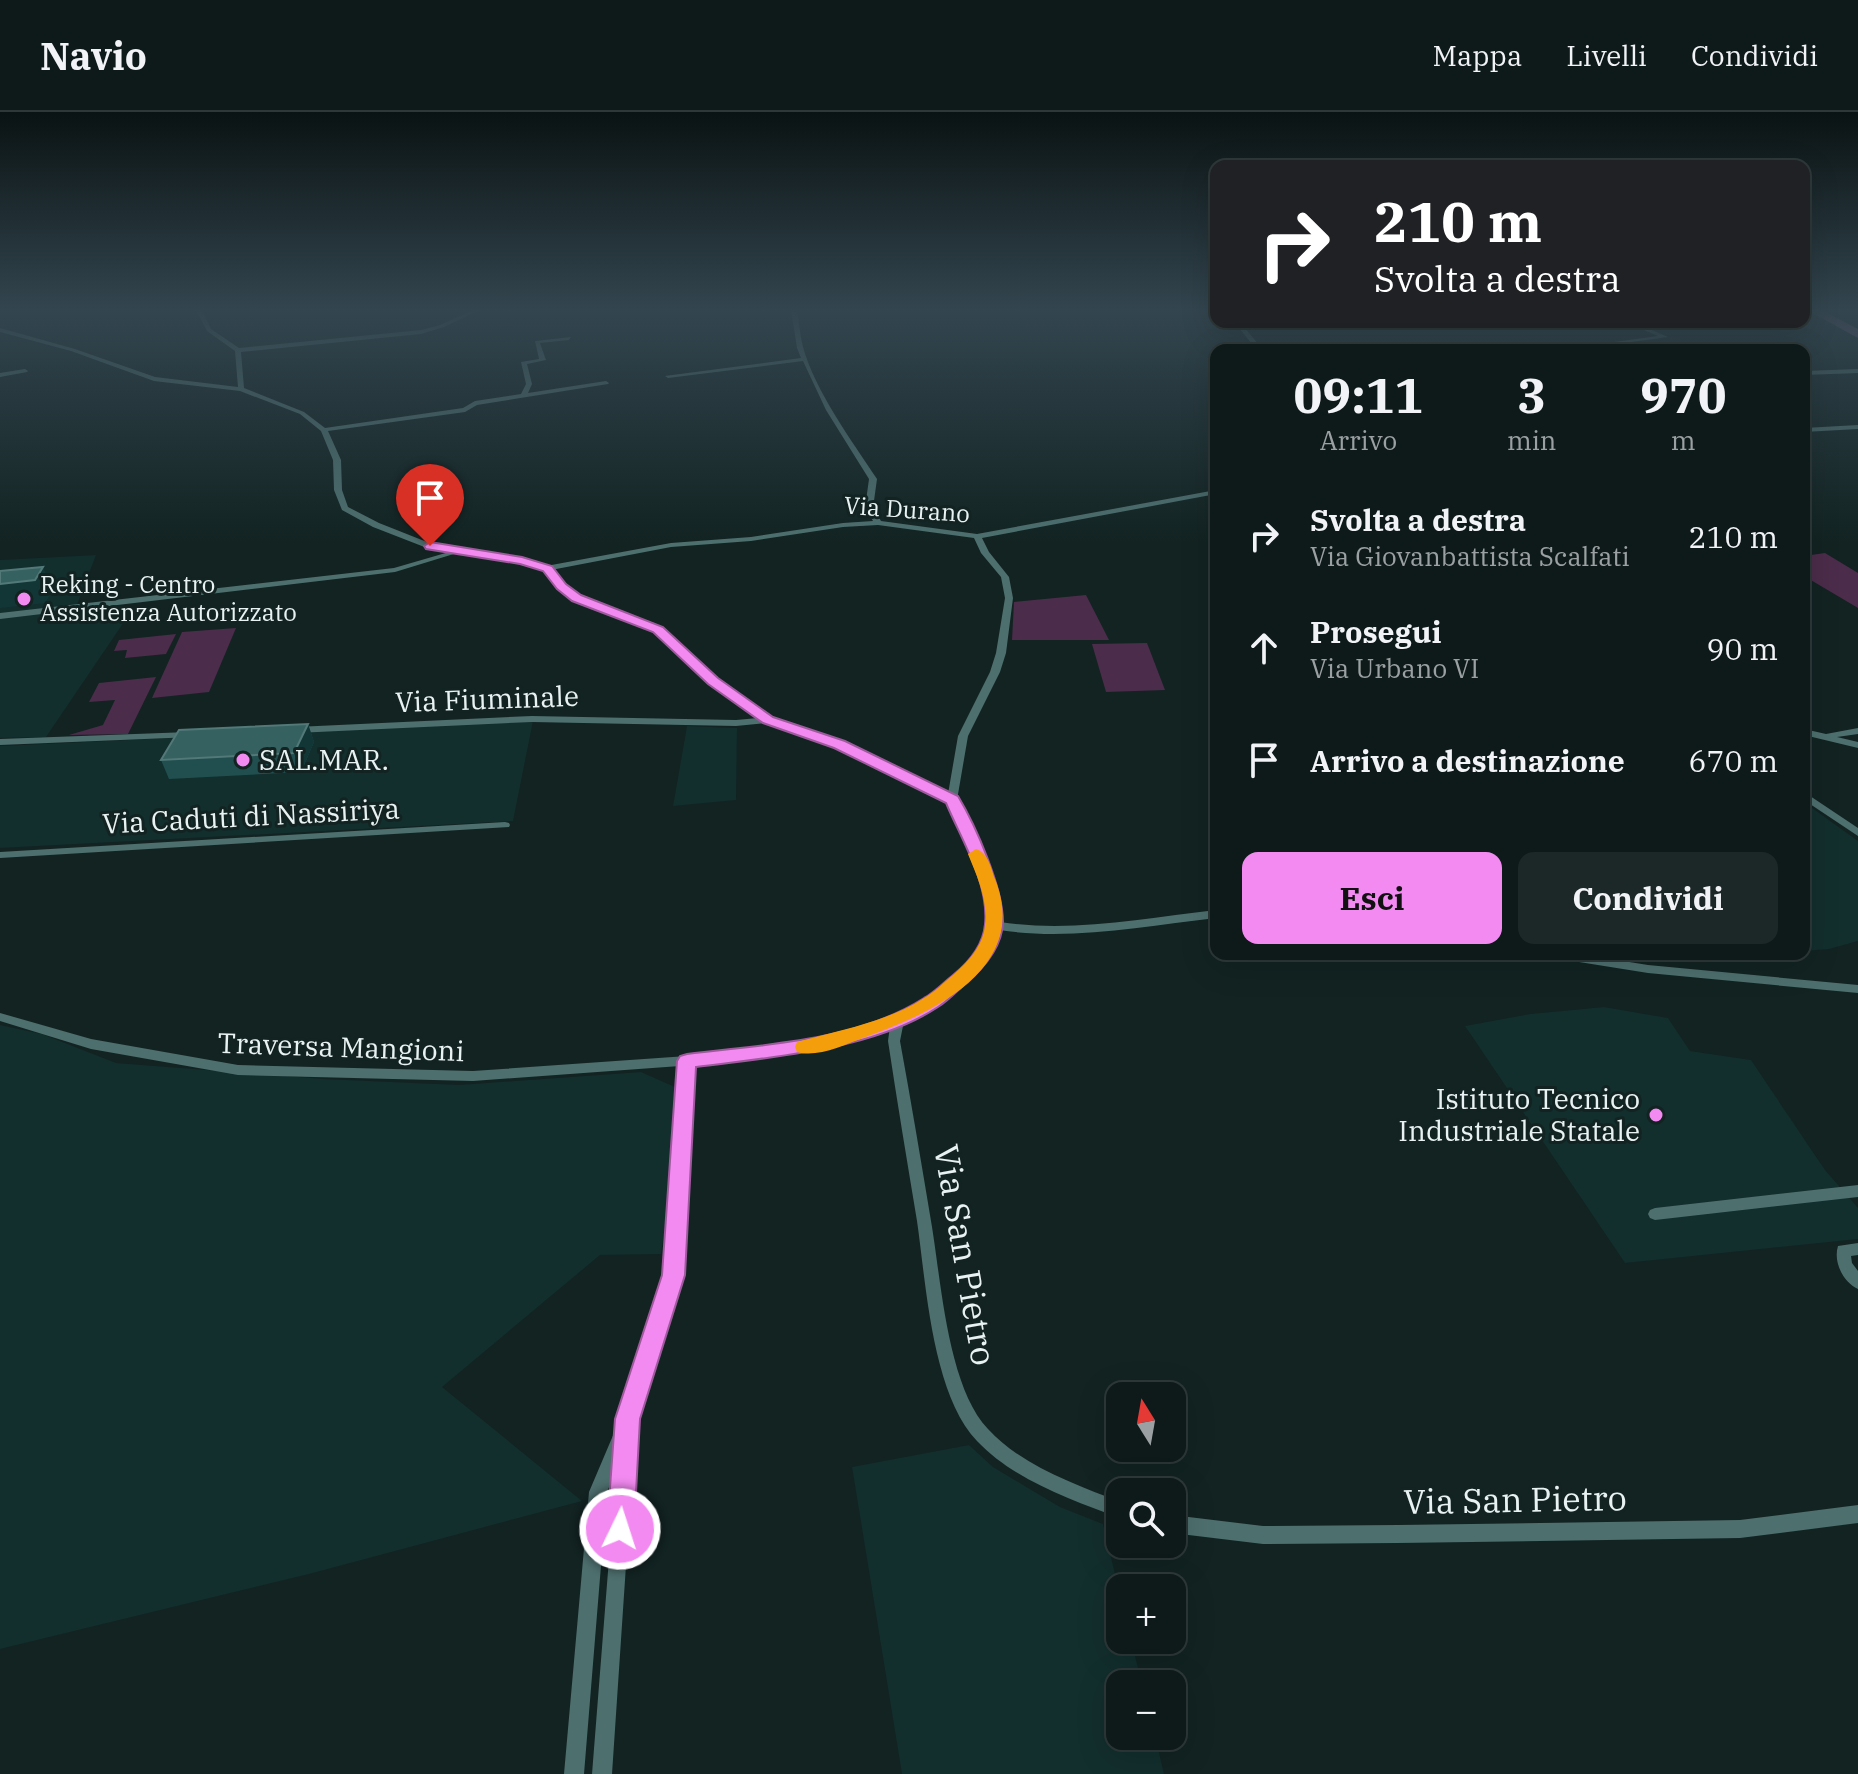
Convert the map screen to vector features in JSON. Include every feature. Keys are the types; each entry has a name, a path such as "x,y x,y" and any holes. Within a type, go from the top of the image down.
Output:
{"street":[{"path":"228,388 241,389 302,413 324,430 337,460 338,490 345,508 402,536 456,552 522,560 547,568 561,586 577,598 658,629 707,676 768,720 840,744 952,800"},
{"path":"523,396 527,388"},
{"path":"324,430 465,410 475,403 577,388"},
{"path":"818,388 829,410 873,479 869,508 878,523"},
{"path":"1810,430 1858,427"},
{"name":"Via Durano","path":"547,568 671,545 751,539 825,526 878,523 977,536 1210,493"},
{"path":"977,536 985,553 1005,577 1009,598 1001,653 995,672 963,736 952,800 986,873 994,925 1010,928 1093,928 1210,915"},
{"path":"0,616 395,570 456,552"},
{"name":"Via Fiuminale","path":"285,731 532,719 736,723 768,720"},
{"path":"1822,736 1858,731"},
{"path":"1810,733 1858,745"},
{"path":"0,742 208,734"},
{"path":"1810,799 1858,833"},
{"name":"Via Caduti di Nassiriya","path":"0,855 505,825"},
{"name":"Traversa Mangioni","path":"0,1017 91,1044 238,1070 473,1076 687,1061 831,1042 898,1019 931,1003 969,971 987,950 994,925"},
{"path":"1592,960 1648,969 1858,989"},
{"name":"Via San Pietro","path":"898,1019 894,1041 944,1336 959,1398 980,1434 1021,1464 1067,1490 1106,1505"},
{"path":"574,1774 598,1492 628,1419 673,1275 687,1061"},
{"path":"1655,1214 1858,1191"},
{"path":"1858,1249 1843,1250 1845,1265 1858,1283"},
{"path":"602,1774 628,1419"},
{"name":"Via San Pietro","path":"1186,1526 1263,1535 1740,1529 1858,1514"}],"shaded area":[{"path":"1825,553 1858,573 1858,608 1810,580 1810,555"},
{"path":"96,555 72,618 128,616 46,737 0,738 0,560"},
{"path":"1086,595 1109,640 1012,640 1014,602"},
{"path":"236,628 209,692 152,698 182,632"},
{"path":"176,634 166,654 125,658 127,650 114,651 119,640"},
{"path":"1147,643 1165,690 1106,692 1092,644"},
{"path":"156,677 128,734 69,735 103,725 115,700 89,702 99,683"},
{"path":"533,721 513,821 0,848 0,746"},
{"path":"687,726 737,728 736,800 673,806"},
{"path":"1810,807 1858,841 1858,941 1810,951"},
{"name":"Istituto Tecnico Industriale Statale","path":"1604,1007 1668,1018 1690,1051 1751,1060 1825,1170 1858,1208 1858,1239 1625,1263 1465,1026 1530,1014"},
{"path":"0,1025 42,1034 116,1063 324,1079 459,1085 641,1072 675,1087 668,1205 661,1254 600,1255 442,1387 582,1501 309,1574 0,1649"},
{"path":"969,1445 993,1467 1060,1507 1103,1524 1106,1558 1111,1558 1115,1574 1106,1574 1106,1654 1134,1654 1138,1670 1106,1670 1106,1750 1158,1750 1164,1774 902,1774 852,1467"}],"building":[{"path":"43,567 35,580 0,584 0,571"},
{"path":"308,724 294,753 161,760 179,730"}],"slow traffic":[{"path":"804,1047 831,1042 898,1019 931,1003 969,971 987,950 994,925 991,891 976,854"}],"place":[{"name":"Reking - Centro Assistenza Autorizzato","path":"24,599"},
{"name":"SAL.MAR.","path":"243,760"},
{"name":"Istituto Tecnico Industriale Statale","path":"1656,1115"}],"route":[{"path":"430,546 522,560 547,568 566,591 577,598 658,629 695,667 768,720 840,744 952,800 986,873 991,891 994,925 987,950 969,971 931,1003 898,1019 831,1042 791,1050 687,1061 673,1275 628,1419 620,1529"}]}
